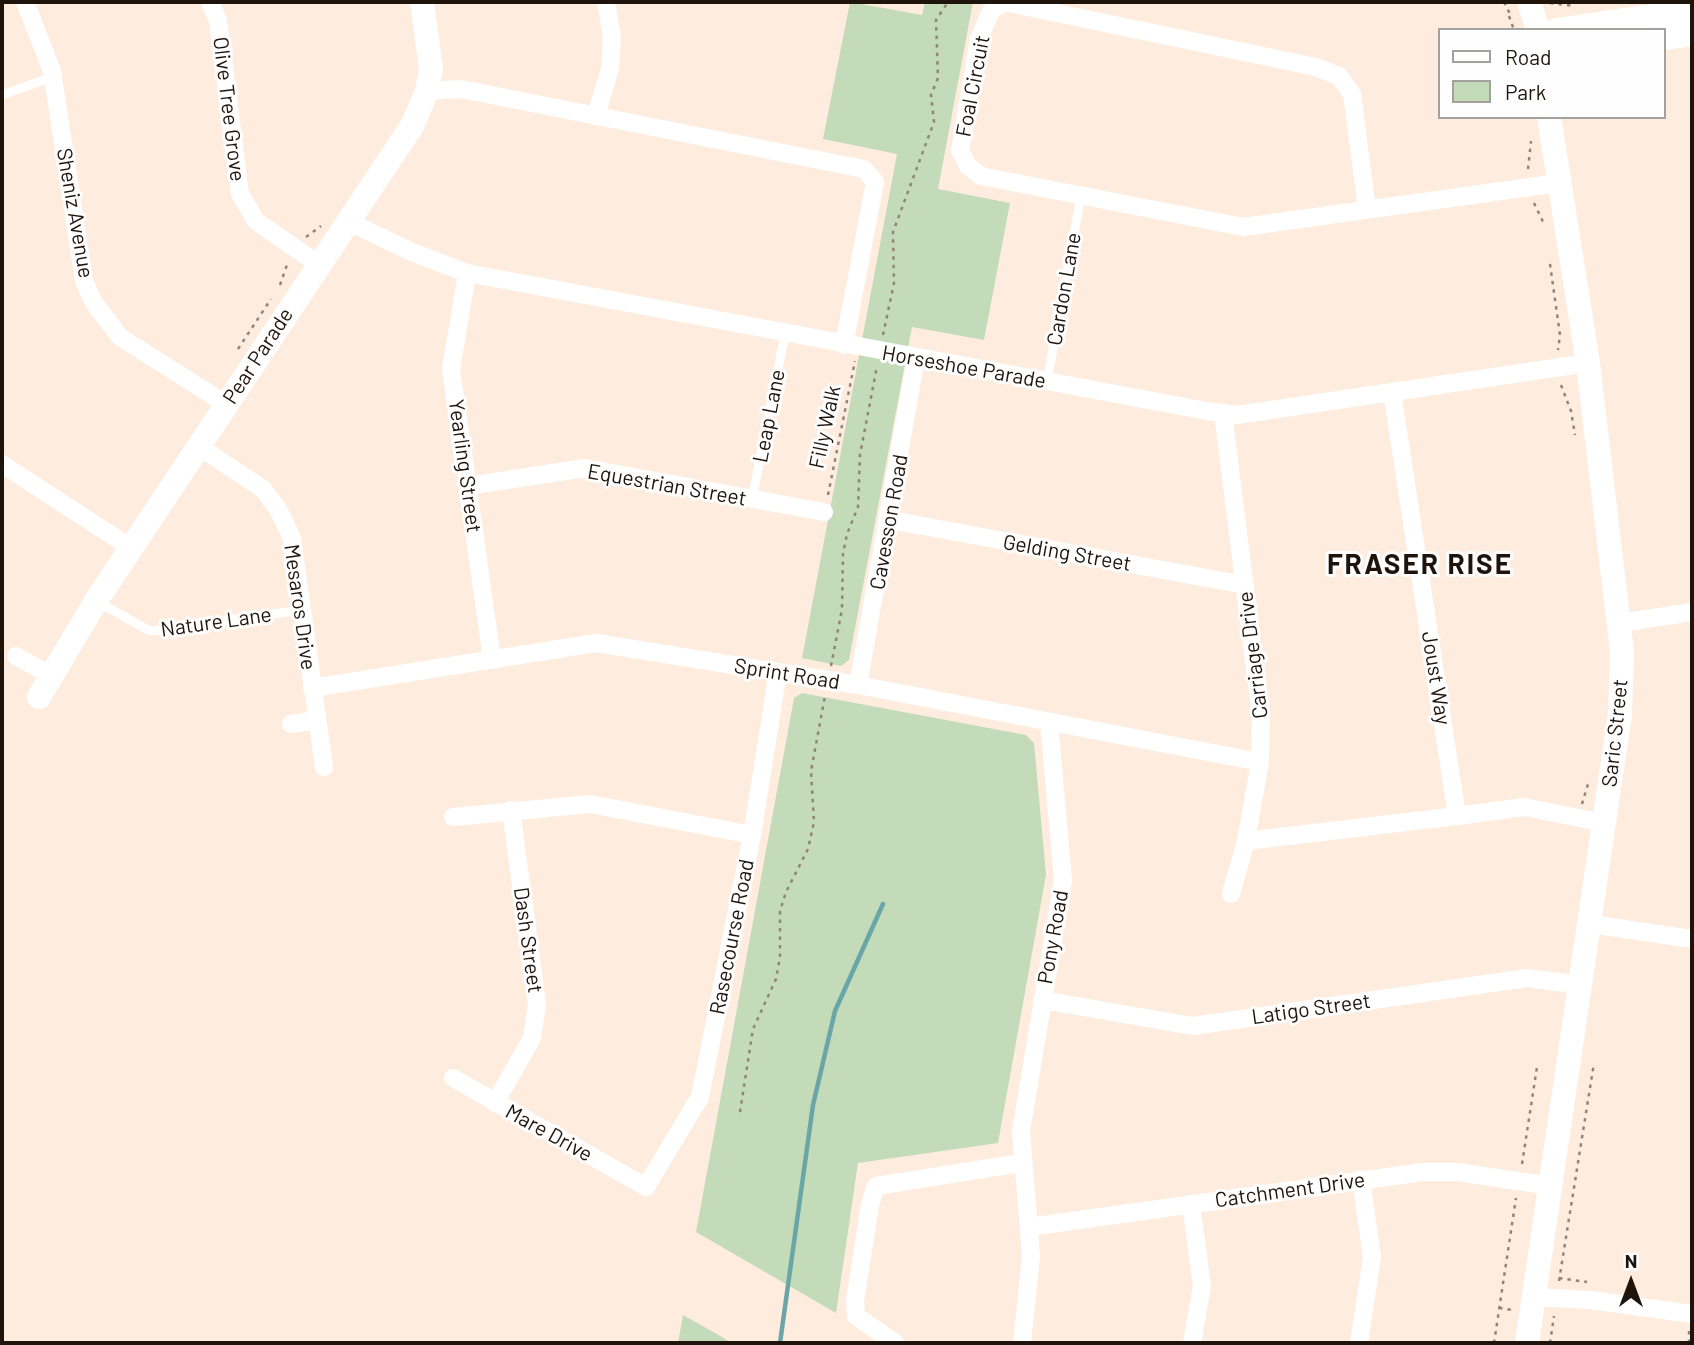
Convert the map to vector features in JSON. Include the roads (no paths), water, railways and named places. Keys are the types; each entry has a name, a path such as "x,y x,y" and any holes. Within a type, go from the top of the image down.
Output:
{"street":[{"name":"Sheniz Avenue","path":"25,2 52,77 85,282 94,303 120,337 226,404"},
{"name":"Olive Tree Grove","path":"210,2 218,20 240,194 256,221 318,264"},
{"name":"Pear Parade","path":"46,687 96,601 318,264 351,223 412,126 427,91 430,69 422,2"},
{"path":"596,116 610,68 612,37 606,2"},
{"name":"Foal Circuit","path":"1367,209 1352,94 1339,76 1316,67 1004,2 991,11 979,39 960,150 968,166 981,176 1243,227 1559,183"},
{"path":"1666,29 1692,10"},
{"path":"1666,30 1692,34"},
{"path":"427,91 461,89 864,169 875,182 851,346"},
{"name":"Saric Street","path":"1527,1343 1546,1293 1551,1186 1620,714 1620,622 1588,363 1559,183 1543,123"},
{"name":"Horseshoe Parade","path":"351,223 412,253 467,273 785,334 1237,415 1588,363"},
{"name":"Yearling Street","path":"467,273 451,369 492,659"},
{"name":"Cavesson Road","path":"858,685 890,520 916,358"},
{"name":"Joust Way","path":"1392,392 1457,817"},
{"name":"Carriage Drive","path":"1223,413 1261,717 1260,762 1247,841 1231,894"},
{"name":"Mesaros Drive","path":"198,446 263,489 278,509 292,538 324,767"},
{"path":"2,464 131,548"},
{"name":"Equestrian Street","path":"468,485 585,468 824,512"},
{"name":"Gelding Street","path":"890,520 1245,586"},
{"path":"1620,622 1692,612"},
{"name":"Sprint Road","path":"312,688 596,643 858,685 1260,762"},
{"path":"16,656 46,687"},
{"name":"Rasecourse Road","path":"646,1187 701,1097 752,835 778,673"},
{"path":"291,724 317,720"},
{"name":"Pony Road","path":"1022,1343 1031,1256 1021,1157 1042,1000 1063,880 1049,722"},
{"path":"453,817 590,804 752,835"},
{"path":"1247,841 1524,807 1604,823"},
{"name":"Dash Street","path":"495,1103 531,1038 537,1004 511,810"},
{"path":"1590,924 1692,939"},
{"name":"Latigo Street","path":"1042,1000 1193,1026 1527,978 1581,985"},
{"name":"Mare Drive","path":"453,1078 646,1187"},
{"path":"895,1343 856,1317 855,1301 870,1205 876,1186 1021,1157"},
{"name":"Catchment Drive","path":"1029,1227 1423,1172 1457,1172 1551,1186"},
{"path":"1359,1343 1372,1257 1361,1179"},
{"path":"1191,1204 1202,1286 1192,1343"},
{"path":"1546,1293 1692,1314"}],"lane":[{"path":"2,95 52,77"},
{"name":"Cardon Lane","path":"1047,382 1081,195"},
{"name":"Leap Lane","path":"752,499 785,334"},
{"name":"Nature Lane","path":"96,601 148,630 300,610"}],"waterway":[{"path":"780,1343 813,1105 835,1011 883,904"}],"district":[{"name":"FRASER RISE","path":"1420,565"}]}
